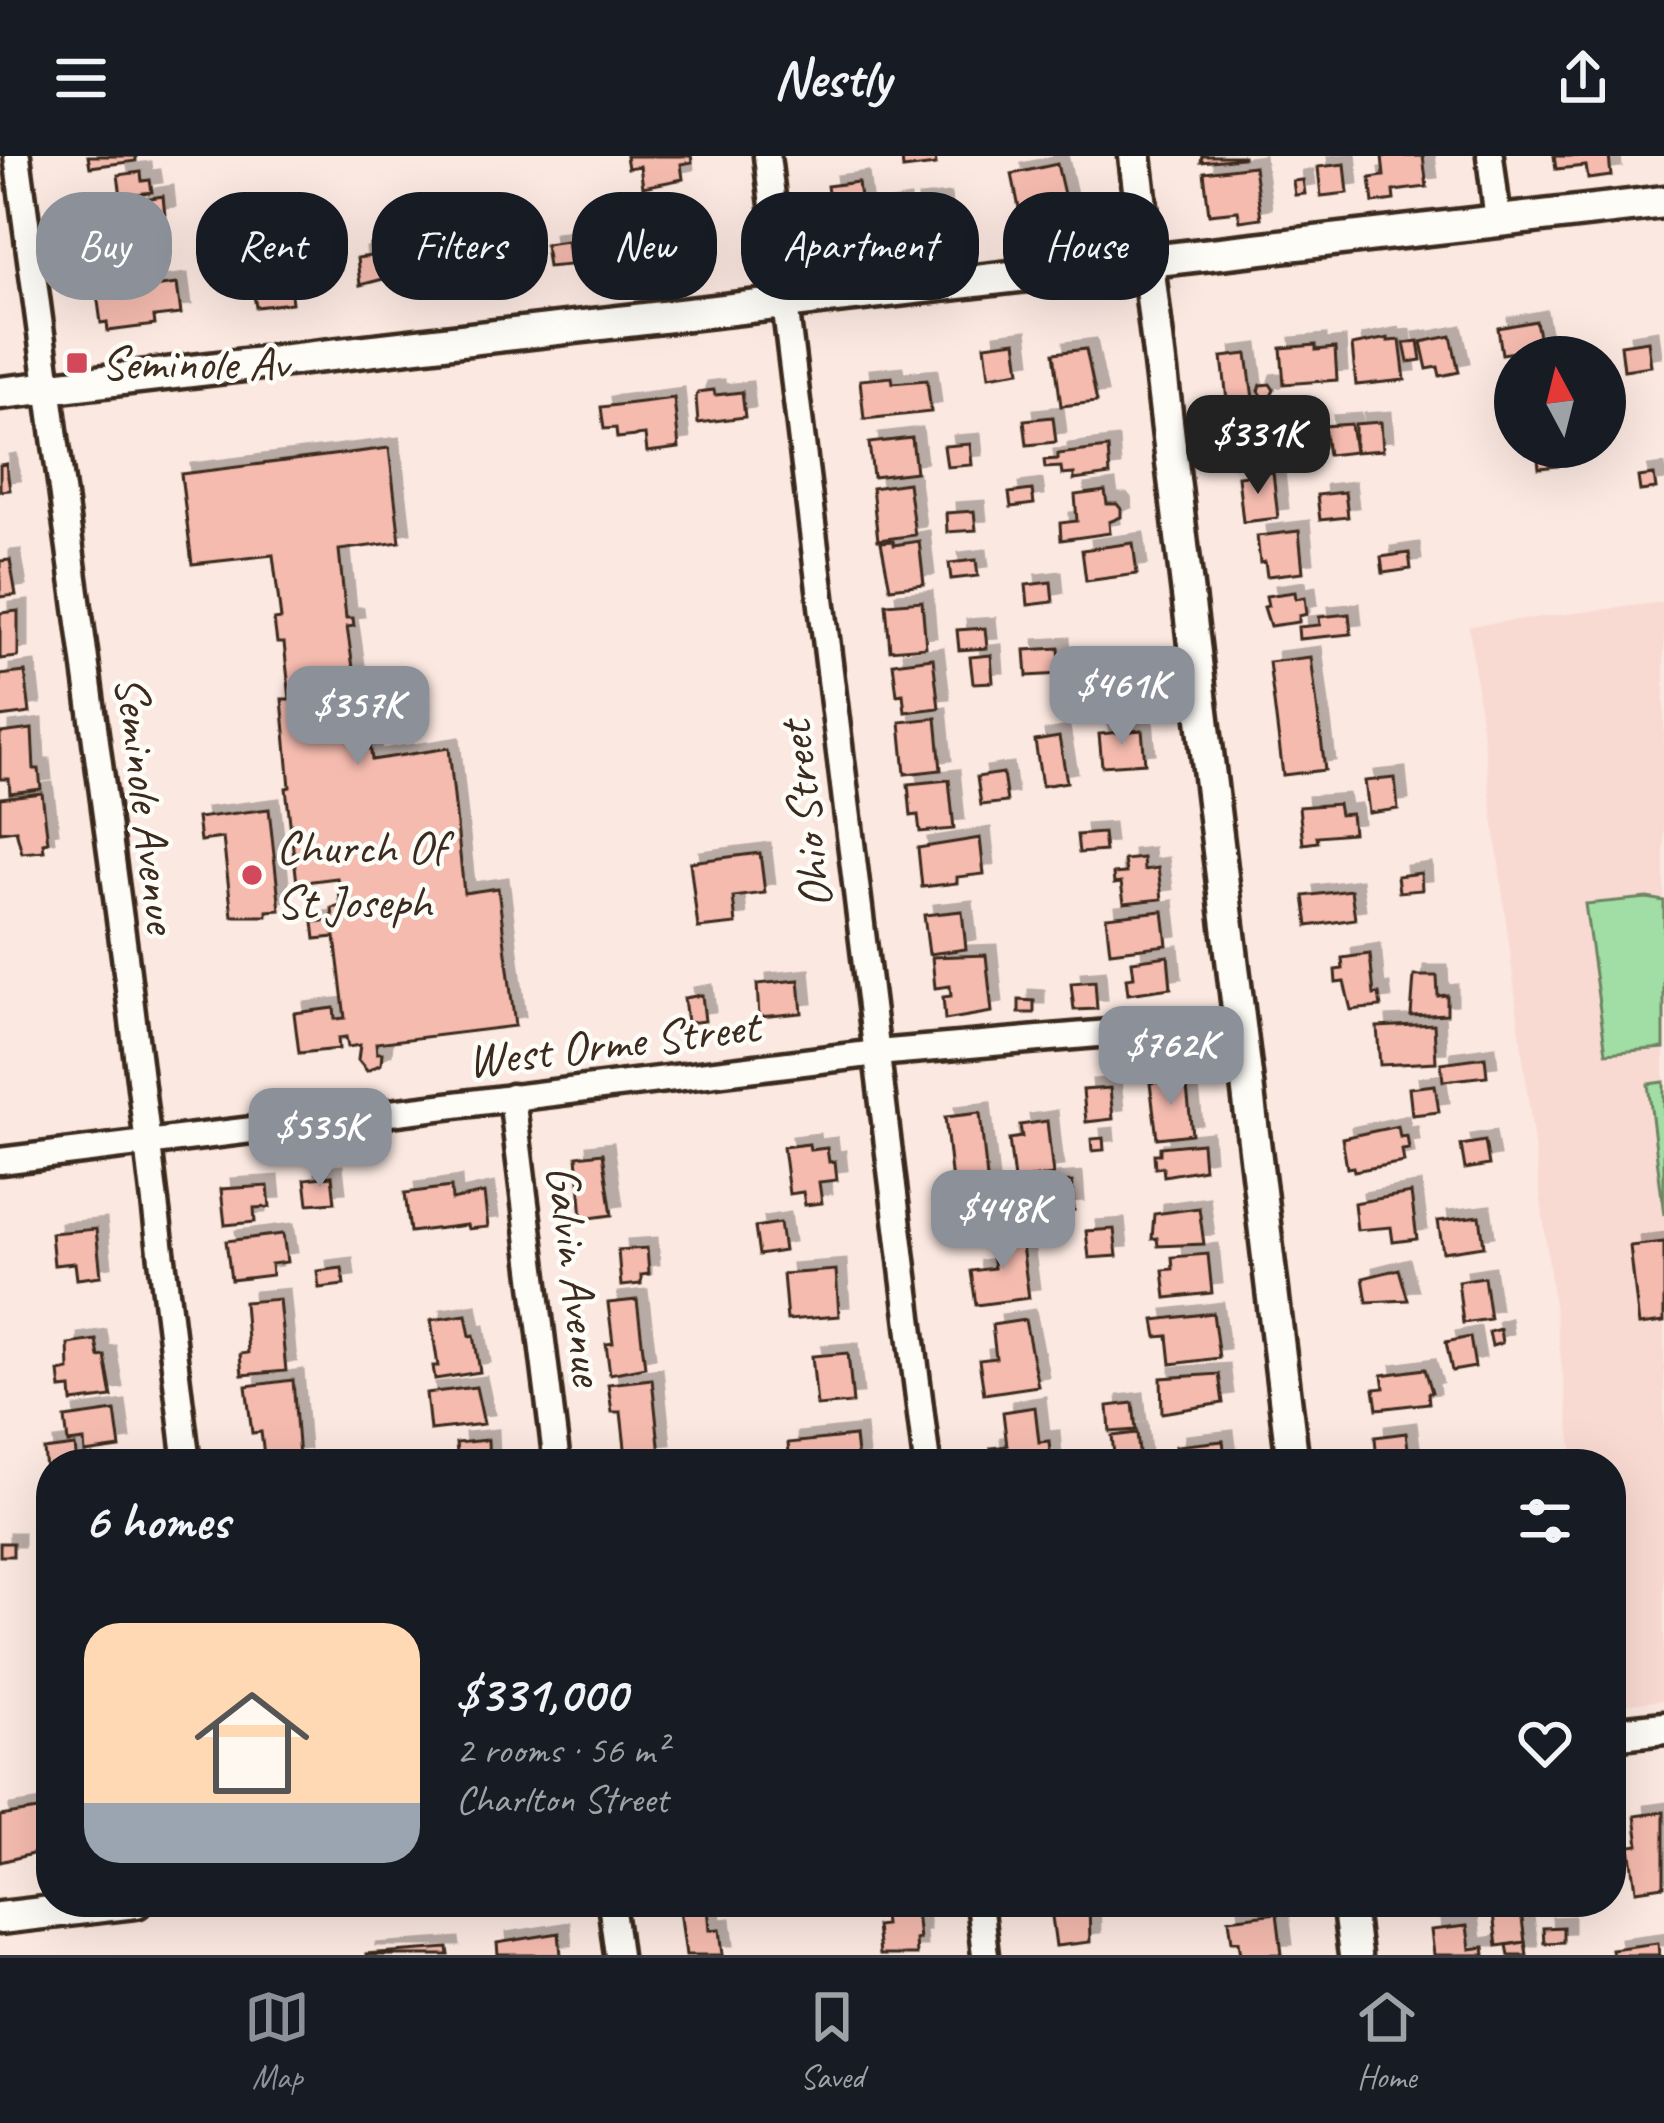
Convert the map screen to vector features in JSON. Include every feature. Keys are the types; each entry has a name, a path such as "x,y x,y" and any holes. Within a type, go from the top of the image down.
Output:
{"street":[{"name":"Seminole Avenue","path":"17,156 51,387 186,1449"},
{"name":"Ohio Street","path":"767,156 925,1449"},
{"path":"1135,156 1139,192"},
{"path":"1490,156 1498,221"},
{"path":"1169,259 1664,202"},
{"path":"0,393 1003,277"},
{"path":"1153,300 1291,1449"},
{"name":"West Orme Street","path":"0,1161 877,1054 1237,1022"},
{"name":"Galvin Avenue","path":"512,1097 555,1449"},
{"path":"1626,1732 1664,1728"},
{"path":"0,1918 36,1914"},
{"path":"613,1917 618,1955"},
{"path":"981,1917 986,1955"},
{"path":"1350,1917 1355,1955"}],"shaded area":[{"path":"1664,602 1664,1700 1626,1704 1626,1449 1572,1449 1469,626"}],"green space":[{"path":"1647,898 1664,901 1664,1048 1606,1053 1585,904"},
{"path":"1664,1082 1664,1215 1648,1084"}],"building":[{"path":"88,156 136,156 136,161 90,167"},
{"path":"626,156 691,156 692,162 681,164 683,179 643,187 640,166 628,168"},
{"path":"902,156 935,156 936,165 903,169"},
{"path":"1202,156 1243,156 1243,158 1201,162"},
{"path":"1382,156 1423,156 1427,187 1393,191 1394,200 1373,203 1370,178 1384,176"},
{"path":"1554,156 1609,156 1611,176 1588,179 1586,166 1556,169"},
{"path":"1057,164 1063,192 1016,192 1012,174"},
{"path":"1345,164 1348,193 1321,196 1318,167"},
{"path":"1254,166 1261,218 1240,221 1238,211 1209,214 1204,172"},
{"path":"141,172 142,181 150,180 152,192 120,192 118,175"},
{"path":"1303,180 1305,194 1295,195 1293,181"},
{"path":"858,182 859,192 828,192 827,186"},
{"path":"567,241 570,265 548,267 548,244"},
{"path":"372,245 372,282 360,285 357,258 371,256"},
{"path":"177,284 181,314 154,317 155,325 108,331 107,322 101,323 98,300 172,300 172,285"},
{"path":"255,300 292,300 292,303 256,307"},
{"path":"1536,321 1539,336 1499,336 1498,328"},
{"path":"1451,336 1459,372 1440,376 1438,367 1427,369 1421,342"},
{"path":"1400,340 1405,380 1356,385 1352,345"},
{"path":"1016,341 1020,371 989,376 985,345"},
{"path":"1418,341 1421,360 1408,362 1404,343"},
{"path":"1648,341 1651,366 1626,370 1626,344"},
{"path":"1316,345 1316,350 1335,348 1337,380 1284,384 1281,348"},
{"path":"1086,349 1097,402 1061,406 1054,353"},
{"path":"1247,354 1254,406 1228,409 1222,357"},
{"path":"892,377 893,383 927,380 931,412 864,419 860,380"},
{"path":"1270,384 1271,396 1263,397 1261,385"},
{"path":"714,390 715,395 742,392 745,417 698,423 698,392"},
{"path":"674,398 679,448 647,452 645,435 617,438 616,428 604,429 601,407"},
{"path":"1053,417 1056,442 1027,445 1024,420"},
{"path":"1381,422 1383,450 1355,452 1355,424"},
{"path":"1351,424 1355,452 1328,455 1324,426"},
{"path":"912,438 916,472 873,477 869,443"},
{"path":"1258,438 1260,463 1235,466 1233,440"},
{"path":"970,444 972,465 947,467 944,446"},
{"name":"Church Of St Joseph","path":"389,448 400,542 339,550 346,618 353,618 354,626 347,627 356,688 363,687 372,760 449,748 464,893 498,888 515,1026 376,1043 381,1064 367,1071 358,1060 360,1045 348,1047 346,1037 338,1038 339,1049 299,1053 294,1013 334,1008 335,1019 345,1018 335,937 315,939 313,922 333,920 332,908 341,906 337,878 297,883 282,699 290,699 284,643 277,643 274,620 281,619 273,555 192,564 181,474"},
{"path":"1108,448 1110,475 1074,480 1074,474 1062,475 1061,467 1045,468 1044,460 1058,459 1058,454"},
{"path":"6,464 10,490 0,491 0,465"},
{"path":"1273,472 1278,518 1243,522 1238,476"},
{"path":"1654,475 1656,489 1640,491 1638,477"},
{"path":"908,483 915,535 878,540 872,488"},
{"path":"1032,490 1034,504 1011,507 1009,493"},
{"path":"1105,491 1107,504 1121,509 1121,517 1109,522 1110,533 1061,540 1060,523 1077,521 1075,495"},
{"path":"1345,492 1348,517 1320,520 1317,495"},
{"path":"974,511 976,530 947,532 946,513"},
{"path":"1299,531 1303,572 1267,576 1265,562 1260,563 1257,536"},
{"path":"893,541 894,545 919,541 924,584 890,588 881,542"},
{"path":"1133,543 1137,574 1086,581 1082,550"},
{"path":"1409,553 1411,569 1383,573 1381,557"},
{"path":"10,560 16,595 0,597 0,561"},
{"path":"976,560 978,576 951,579 949,563"},
{"path":"1051,582 1053,602 1028,605 1026,585"},
{"path":"1295,592 1296,599 1305,597 1307,614 1299,616 1299,622 1270,626 1266,596"},
{"path":"922,601 926,647 890,650 886,604"},
{"path":"18,611 18,657 0,659 0,613"},
{"path":"1349,614 1351,634 1299,639 1298,627 1320,625 1319,617"},
{"path":"985,628 987,648 959,650 957,630"},
{"path":"1059,648 1061,674 1027,676 1025,650"},
{"path":"991,655 993,682 973,683 970,657"},
{"path":"1311,657 1325,770 1283,775 1269,662"},
{"path":"933,658 939,708 905,712 903,694 897,695 893,663"},
{"path":"25,672 30,713 0,717 0,675"},
{"path":"1111,676 1112,683 1137,680 1136,716 1117,718 1110,703 1086,706 1084,679"},
{"path":"936,718 941,770 905,774 900,722"},
{"path":"32,729 34,769 39,769 41,789 10,793 9,779 0,779 0,733"},
{"path":"1142,730 1145,763 1102,766 1099,734"},
{"path":"1059,737 1067,782 1042,786 1035,741"},
{"path":"1003,773 1007,802 981,805 977,777"},
{"path":"1395,778 1398,809 1369,813 1365,781"},
{"path":"949,780 954,829 920,832 918,815 911,816 908,784"},
{"path":"42,793 48,842 43,843 44,851 22,853 16,830 0,832 0,798"},
{"path":"1338,804 1340,815 1351,814 1353,833 1317,836 1318,842 1303,844 1299,807"},
{"name":"Church Of St Joseph","path":"269,809 280,910 267,911 267,916 232,916 223,838 200,841 197,818"},
{"path":"1103,833 1105,851 1079,853 1077,835"},
{"path":"980,838 984,874 922,887 918,848"},
{"path":"760,853 765,893 733,897 736,924 698,928 690,862"},
{"path":"1143,858 1144,870 1158,868 1162,899 1124,903 1121,883 1114,884 1113,874 1126,873 1124,860"},
{"path":"1421,873 1422,890 1399,892 1397,876"},
{"path":"1351,890 1355,919 1308,926 1304,896"},
{"path":"962,911 966,949 929,954 924,915"},
{"path":"1163,911 1167,945 1110,952 1106,917"},
{"path":"1370,954 1374,995 1379,994 1381,1007 1351,1010 1344,982 1336,983 1335,970 1343,969 1342,958"},
{"path":"986,955 992,1012 945,1020 943,997 951,996 950,986 935,988 932,957"},
{"path":"1168,956 1171,988 1128,994 1126,978 1134,977 1132,961"},
{"path":"1414,976 1437,976 1438,996 1447,995 1447,1014 1411,1016"},
{"path":"799,980 802,1013 759,1017 757,984"},
{"path":"1095,981 1097,1009 1074,1010 1071,983"},
{"path":"702,995 705,1021 687,1023 684,998"},
{"path":"1019,1000 1034,1001 1034,1013 1019,1013"},
{"path":"1434,1024 1436,1062 1380,1065 1377,1027"},
{"path":"1485,1057 1487,1076 1443,1081 1441,1063"},
{"path":"1186,1079 1192,1134 1157,1138 1150,1083"},
{"path":"1435,1085 1439,1112 1412,1115 1409,1088"},
{"path":"1110,1088 1113,1119 1086,1122 1083,1090"},
{"path":"980,1113 988,1188 953,1192 945,1117"},
{"path":"1047,1121 1053,1175 1014,1180 1009,1139 1022,1137 1020,1125"},
{"path":"1398,1126 1400,1137 1407,1136 1404,1162 1354,1171 1347,1168 1342,1138"},
{"path":"1103,1138 1104,1150 1092,1151 1091,1139"},
{"path":"1485,1141 1489,1165 1465,1169 1461,1145"},
{"path":"1202,1143 1204,1169 1164,1176 1163,1167 1155,1168 1154,1154 1160,1154 1160,1147"},
{"path":"809,1144 810,1150 827,1148 829,1162 835,1161 837,1180 819,1182 822,1203 805,1205 803,1192 789,1194 783,1147"},
{"path":"603,1153 612,1215 582,1219 577,1156"},
{"path":"332,1176 335,1202 308,1204 305,1179"},
{"path":"1072,1182 1074,1210 1048,1212 1047,1184"},
{"path":"268,1186 270,1207 254,1208 255,1222 225,1225 221,1189"},
{"path":"451,1187 452,1200 484,1193 488,1227 410,1232 405,1193"},
{"path":"1411,1193 1417,1239 1393,1242 1391,1227 1357,1230 1354,1203"},
{"path":"1199,1208 1204,1244 1158,1246 1157,1238 1152,1239 1154,1214"},
{"path":"1480,1216 1484,1246 1443,1252 1438,1221"},
{"path":"780,1223 784,1251 759,1255 755,1227"},
{"path":"96,1229 101,1276 77,1279 75,1263 54,1265 51,1233"},
{"path":"1114,1229 1117,1256 1089,1258 1086,1231"},
{"path":"1020,1231 1029,1298 976,1305 971,1271 994,1268 989,1236"},
{"path":"283,1234 287,1262 271,1264 272,1275 231,1280 226,1241"},
{"path":"1664,1242 1664,1322 1639,1325 1630,1246"},
{"path":"647,1248 649,1274 641,1275 641,1284 621,1286 618,1250"},
{"path":"1208,1254 1212,1293 1166,1298 1163,1270 1173,1269 1172,1257"},
{"path":"342,1268 344,1285 319,1288 317,1271"},
{"path":"1399,1269 1408,1300 1367,1302 1363,1278"},
{"path":"836,1270 839,1316 787,1320 783,1274"},
{"path":"1484,1277 1490,1319 1463,1323 1458,1281"},
{"path":"279,1299 286,1371 242,1375 240,1354 248,1353 244,1302"},
{"path":"637,1300 645,1367 610,1374 606,1344 613,1343 608,1303"},
{"path":"1213,1313 1219,1358 1171,1364 1168,1336 1157,1337 1154,1320"},
{"path":"466,1315 480,1372 435,1379 433,1366 438,1366 431,1320"},
{"path":"1025,1320 1038,1386 984,1394 979,1360 996,1358 992,1325"},
{"path":"1500,1329 1502,1343 1492,1346 1489,1332"},
{"path":"1470,1337 1475,1367 1452,1371 1446,1342"},
{"path":"96,1340 99,1357 105,1356 112,1397 72,1402 71,1388 61,1389 59,1372 69,1370 68,1344"},
{"path":"848,1353 853,1403 817,1406 812,1356"},
{"path":"1425,1369 1432,1392 1429,1403 1377,1409 1374,1389 1384,1388 1382,1375"},
{"path":"1219,1374 1223,1403 1162,1413 1161,1378"},
{"path":"652,1379 659,1449 625,1449 621,1412 612,1412 608,1384"},
{"path":"293,1380 298,1449 263,1449 261,1432 252,1433 246,1386"},
{"path":"476,1387 484,1424 430,1430 426,1393"},
{"path":"1133,1403 1136,1430 1110,1432 1108,1406"},
{"path":"1035,1407 1039,1442 1049,1441 1050,1449 991,1449 1007,1446 1003,1412"},
{"path":"115,1411 120,1448 85,1449 84,1441 68,1443 65,1418"},
{"path":"1137,1433 1139,1449 1113,1449 1112,1436"},
{"path":"1406,1433 1408,1449 1376,1449 1375,1437"},
{"path":"855,1436 856,1449 789,1449 788,1443"},
{"path":"488,1440 488,1449 457,1449 456,1443"},
{"path":"1223,1441 1224,1449 1176,1449"},
{"path":"0,1543 13,1543 13,1556 0,1556"},
{"path":"36,1810 36,1853 0,1862 0,1816"},
{"path":"1664,1812 1664,1886 1636,1890 1630,1846 1639,1845 1635,1816"},
{"path":"681,1917 709,1917 710,1930 720,1929 723,1955 686,1955"},
{"path":"883,1917 917,1917 916,1955 879,1955 876,1926 884,1925"},
{"path":"1052,1917 1089,1917 1090,1942 1056,1946"},
{"path":"1277,1917 1282,1954 1241,1955 1239,1941 1232,1941 1229,1919"},
{"path":"1493,1917 1522,1917 1525,1942 1497,1946"},
{"path":"1467,1926 1470,1949 1484,1947 1485,1955 1434,1955 1431,1930"},
{"path":"1563,1927 1563,1942 1544,1943 1543,1928"},
{"path":"559,1933 561,1955 498,1955 497,1943"},
{"path":"1525,1942 1527,1955 1509,1955 1507,1945"},
{"path":"1658,1943 1659,1955 1612,1955 1611,1949"},
{"path":"448,1948 449,1955 366,1955 366,1954"}],"place":[{"name":"Seminole Av","path":"77,363"},
{"name":"Church Of St Joseph","path":"252,875"}]}
